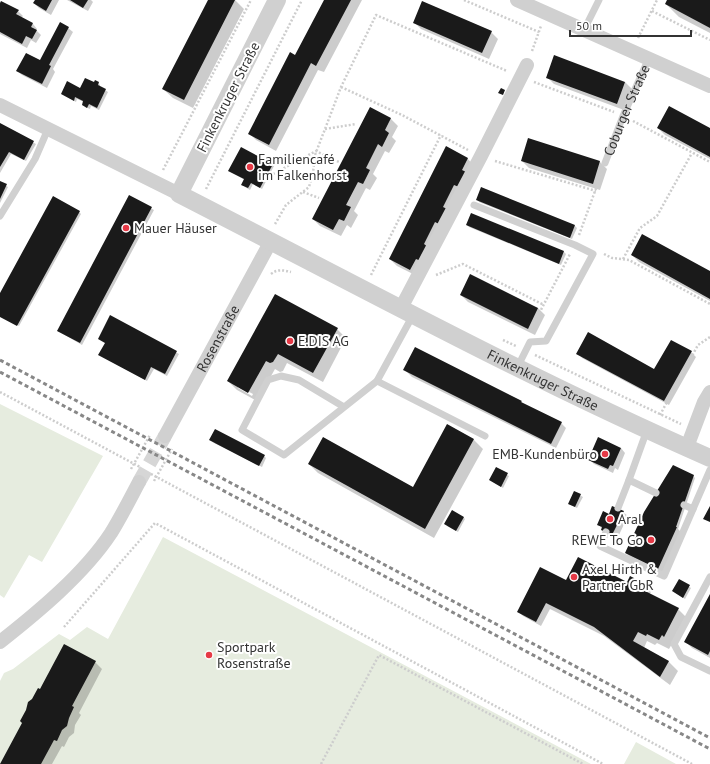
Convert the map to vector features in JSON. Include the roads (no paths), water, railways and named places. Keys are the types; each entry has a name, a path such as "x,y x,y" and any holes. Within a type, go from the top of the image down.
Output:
{"street":[{"name":"Finkenkruger Straße","path":"179,194 277,0"},
{"name":"Coburger Straße","path":"521,1 710,86"},
{"path":"407,311 414,284 524,71"},
{"name":"Finkenkruger Straße","path":"0,105 179,194 275,231 407,311 517,368 647,430 710,458"},
{"name":"Rosenstraße","path":"164,436 275,231"},
{"path":"686,447 710,392"},
{"path":"0,642 70,582 96,553 110,533 140,479"}],"lane":[{"path":"584,30 599,0"},
{"name":"Coburger Straße","path":"605,163 623,116 649,58"},
{"path":"0,216 35,159 48,129"},
{"path":"474,205 575,245 593,254 546,341 530,342 523,350 517,368"},
{"path":"344,407 299,380 281,376 268,380 242,430 284,455 377,382 407,311"},
{"path":"377,382 485,436"},
{"path":"618,508 647,430"},
{"path":"606,532 600,546 664,576 710,470"},
{"path":"629,480 656,493"},
{"path":"684,505 693,509"},
{"path":"710,577 674,644 681,657 710,671"}],"tunnel":[{"path":"139,482 165,436"}],"railway":[{"path":"0,360 710,738"},
{"path":"0,372 710,749"}],"place":[{"name":"Familiencafé im Falkenhorst","path":"250,167"},
{"name":"Mauer Häuser","path":"126,228"},
{"name":"E.DIS AG","path":"290,341"},
{"name":"EMB-Kundenbüro","path":"605,454"},
{"name":"Aral","path":"610,519"},
{"name":"REWE To Go","path":"651,540"},
{"name":"Axel Hirth & Partner GbR","path":"574,577"},
{"name":"Sportpark Rosenstraße","path":"209,655"}]}
